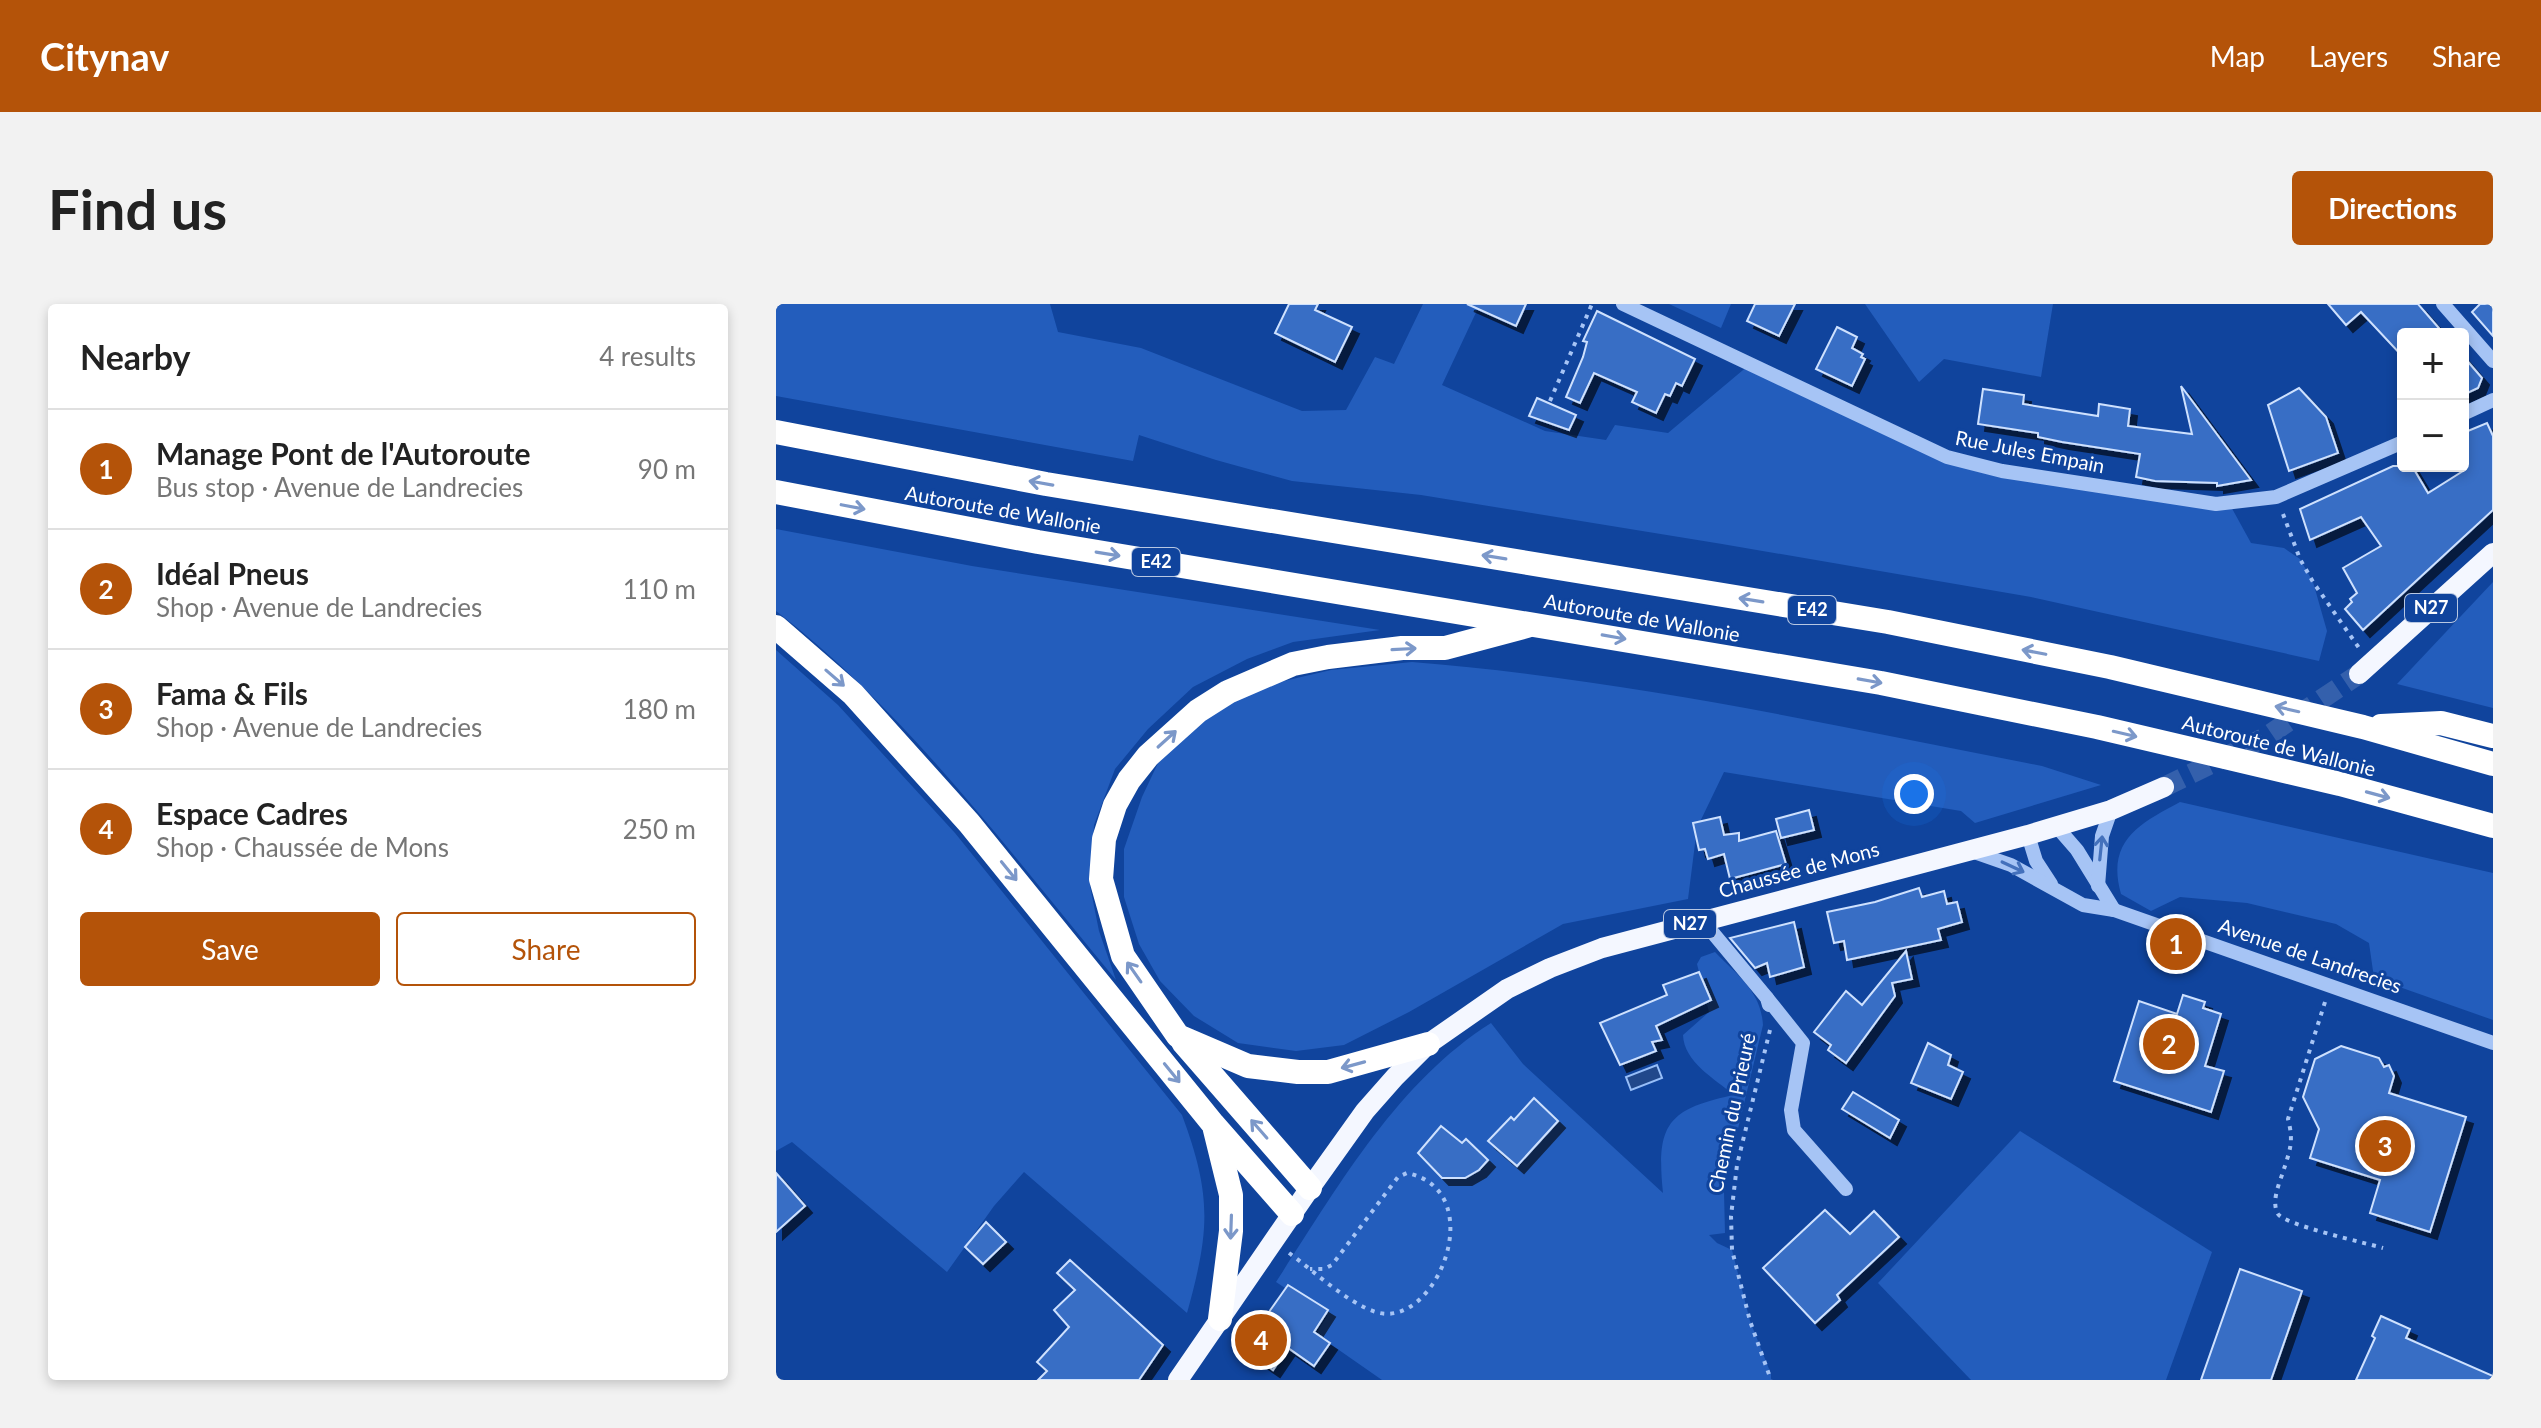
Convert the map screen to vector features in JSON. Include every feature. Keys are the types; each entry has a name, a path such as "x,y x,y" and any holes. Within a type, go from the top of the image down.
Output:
{"highway":[{"name":"Autoroute de Wallonie","path":"776,432 1046,484 1888,622 2110,667 2363,727 2493,764"},
{"name":"Autoroute de Wallonie","path":"776,492 1038,542 1881,683 2097,727 2340,784 2493,826"},
{"path":"1310,1188 1178,1036 1123,956 1101,879 1104,839 1115,805 1148,756 1198,711 1228,692 1293,664 1402,648 1445,648 1537,624"},
{"path":"776,627 853,694 969,823 1213,1124 1292,1214"},
{"path":"2363,727 2441,723 2493,736"},
{"path":"1178,1036 1248,1066 1298,1072 1328,1072 1428,1044"},
{"path":"1213,1124 1231,1195 1231,1231 1220,1319"}],"main road":[{"name":"N27","path":"2365,669 2493,553"},
{"name":"N27","path":"1971,850 2111,810 2164,787"},
{"name":"Chaussée de Mons","path":"1428,1044 1507,989 1602,948 1971,850"},
{"name":"N27","path":"1178,1380 1365,1111 1428,1044"}],"street":[{"name":"Rue Jules Empain","path":"1623,304 1959,461 2002,471 2201,503 2252,502 2276,497 2397,445"},
{"path":"2443,304 2493,361"},
{"path":"2469,411 2493,400"},
{"path":"2098,886 2102,836 2111,810"},
{"path":"2057,827 2077,850 2114,910"},
{"path":"2028,835 2036,861 2054,888"},
{"name":"Avenue de Landrecies","path":"1971,850 2011,865 2083,905 2114,910 2493,1043"},
{"name":"Chemin du Prieuré","path":"1703,921 1767,998 1773,1016"},
{"path":"1767,998 1803,1043 1791,1110 1794,1130 1846,1189"}],"path":[{"path":"1550,401 1592,304"},
{"path":"2276,497 2300,559 2365,669"},
{"path":"2330,984 2288,1119 2293,1139 2276,1195 2276,1211 2281,1218 2295,1224 2383,1248"},
{"name":"Chemin du Prieuré","path":"1771,1380 1750,1321 1732,1250 1731,1216 1737,1165 1773,1016"},
{"path":"1274,1242 1310,1269 1354,1300 1377,1313 1391,1314 1417,1303 1440,1270 1451,1232 1447,1203 1438,1188 1427,1180 1407,1173 1398,1177 1332,1265 1324,1269 1310,1269"}],"shaded area":[{"path":"776,304 1050,304 1058,332 1141,348 1302,411 1346,410 1375,357 1394,364 1423,304 1480,304 1442,385 1545,431 1606,440 1615,425 1668,433 1749,365 1947,457 2229,503 2251,543 2284,548 2300,559 2313,582 2327,631 2319,661 2031,597 1421,495 1292,481 1139,435 1133,461 776,396"},
{"path":"1669,304 1731,304 1721,328"},
{"path":"1865,304 2053,304 2041,377 1944,359 1919,382"},
{"path":"776,529 972,566 1380,630 1293,642 1247,659 1193,687 1148,729 1115,769 1094,825 1090,886 1099,931 1116,980 997,834 913,738 823,650 776,611"},
{"path":"2493,582 2493,708 2397,684"},
{"path":"776,650 838,705 955,833 1182,1115 1199,1168 1204,1213 1200,1258 1187,1313 1024,1172 994,1206 947,1272 792,1142 776,1151"},
{"path":"1412,662 1570,680 1728,705 2042,766 2101,785 1975,823 1961,811 1724,772 1697,828 1688,899 1563,924 1409,1012 1344,1045 1296,1051 1238,1043 1194,1016 1160,981 1139,944 1124,897 1124,849 1142,797 1158,763 1214,709 1267,685 1331,670"},
{"path":"2180,802 2493,873 2493,1020 2374,978 2369,943 2336,924 2247,903 2180,897 2151,911 2121,894 2118,860 2122,847 2139,827"},
{"path":"1715,952 1753,993 1763,1025 1724,1192 1725,1233 1709,1235 1732,1250 1750,1321 1771,1380 1382,1380 1316,1334 1327,1316 1276,1282 1345,1175 1397,1107 1457,1048 1491,1023 1523,1064 1663,1193 1662,1151 1671,1124 1680,1114 1694,1107 1734,1095 1695,1062 1683,1035 1709,1012 1697,964 1701,957"},
{"path":"1657,1065 1662,1078 1631,1090 1626,1077"},
{"path":"2020,1131 2212,1252 2166,1380 1971,1380 1878,1283"}],"building":[{"path":"1289,304 1318,304 1315,310 1352,327 1335,362 1275,333"},
{"path":"1467,304 1526,304 1516,326"},
{"path":"1755,304 1795,304 1779,336 1747,321"},
{"path":"2328,304 2418,304 2439,328 2397,328 2397,351 2361,312 2346,325"},
{"path":"2480,304 2493,304 2493,336 2472,312"},
{"path":"1597,311 1695,359 1682,386 1676,383 1670,396 1665,394 1656,413 1632,402 1637,392 1594,373 1580,403 1566,397 1583,357 1587,342 1583,341"},
{"path":"1837,327 1857,337 1852,348 1863,354 1861,357 1865,359 1852,386 1816,369"},
{"path":"2469,363 2482,378 2478,388 2469,392"},
{"path":"2181,386 2251,480 2217,486 2217,483 2155,481 2136,477 2140,454 2062,442 2038,437 2038,433 1978,424 1983,389 2024,395 2023,404 2098,416 2099,404 2130,409 2128,426 2192,434"},
{"path":"2299,388 2326,417 2338,453 2289,471 2268,405"},
{"path":"1537,398 1576,415 1569,430 1529,416"},
{"path":"2487,423 2493,436 2493,510 2363,630 2345,609 2357,593 2343,568 2381,546 2361,517 2310,540 2300,509 2393,466 2397,466 2397,472 2416,472 2428,493 2461,472 2469,472 2469,430"},
{"path":"1809,810 1814,830 1781,838 1776,819"},
{"path":"1720,817 1724,835 1739,833 1739,841 1776,831 1786,864 1730,879 1724,854 1708,859 1705,849 1699,850 1693,823"},
{"path":"1919,888 1922,897 1944,891 1947,904 1957,902 1962,922 1938,929 1941,940 1847,960 1844,941 1834,943 1827,912 1875,902"},
{"path":"1794,922 1804,967 1770,977 1767,963 1755,968 1730,938"},
{"path":"1906,951 1912,979 1892,983 1895,996 1846,1063 1828,1050 1831,1045 1814,1032 1846,991 1862,1005"},
{"path":"1699,972 1711,1000 1656,1026 1662,1040 1652,1042 1656,1051 1620,1065 1600,1023 1667,995 1663,985"},
{"path":"2183,995 2205,1002 2203,1008 2221,1014 2205,1066 2224,1071 2211,1112 2114,1081 2139,1001 2177,1014"},
{"path":"1928,1043 1951,1055 1948,1065 1963,1072 1951,1099 1911,1083"},
{"path":"2341,1046 2379,1058 2384,1067 2389,1065 2394,1076 2389,1093 2466,1117 2430,1232 2370,1213 2380,1180 2310,1158 2319,1129 2303,1097 2315,1059"},
{"path":"1853,1092 1899,1120 1890,1138 1842,1109"},
{"path":"1534,1098 1558,1121 1517,1166 1488,1141 1511,1117 1514,1120"},
{"path":"1441,1126 1462,1143 1466,1139 1488,1160 1479,1170 1465,1178 1442,1178 1418,1153"},
{"path":"776,1173 805,1206 776,1232"},
{"path":"1825,1210 1850,1234 1874,1211 1899,1237 1837,1295 1840,1300 1815,1323 1763,1268"},
{"path":"986,1222 1006,1242 983,1264 965,1247"},
{"path":"1070,1260 1163,1345 1139,1380 1038,1380 1047,1371 1037,1362 1069,1327 1054,1310 1075,1290 1057,1273"},
{"path":"2240,1269 2302,1291 2271,1380 2201,1380"},
{"path":"1288,1285 1328,1310 1314,1332 1330,1343 1314,1366 1288,1348 1273,1370 1235,1344 1248,1324 1254,1328 1262,1317 1264,1319"},
{"path":"2381,1316 2410,1329 2406,1338 2493,1376 2493,1380 2356,1380 2375,1338 2372,1336"}],"tunnel":[{"path":"2164,787 2264,738 2359,674"}],"place":[{"name":"Manage Pont de l'Autoroute","path":"2176,944"},
{"name":"Idéal Pneus","path":"2169,1044"},
{"name":"Fama & Fils","path":"2385,1146"},
{"name":"Espace Cadres","path":"1261,1340"}]}
